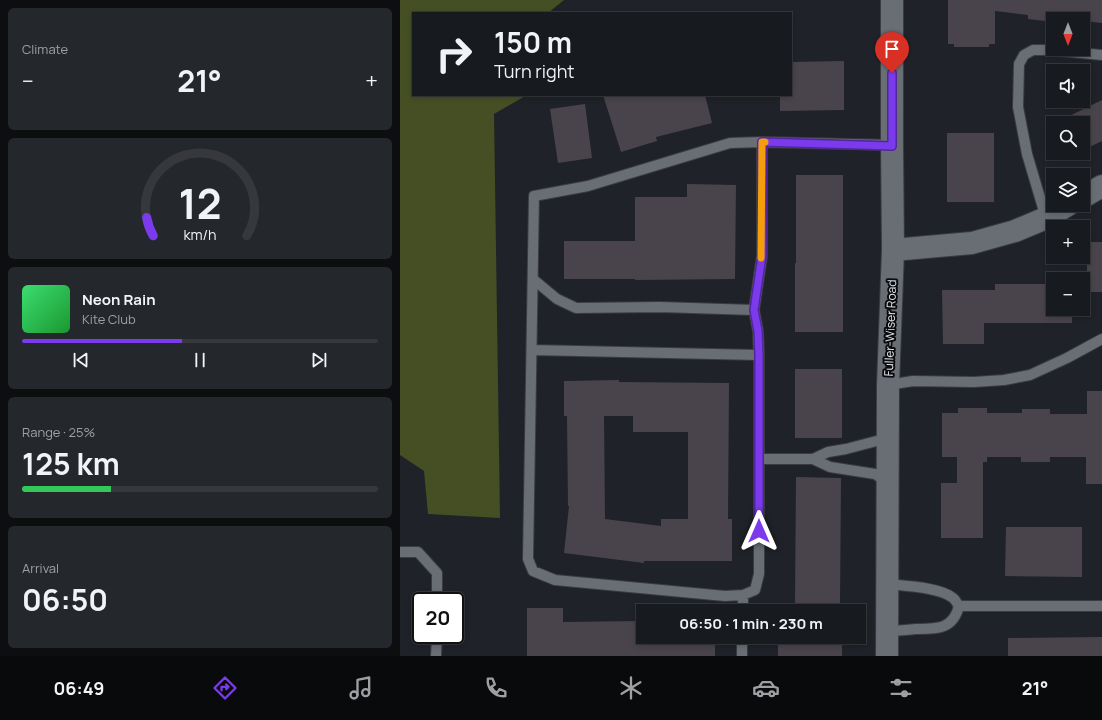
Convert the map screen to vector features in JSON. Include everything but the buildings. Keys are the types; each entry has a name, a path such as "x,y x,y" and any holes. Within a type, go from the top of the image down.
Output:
{"street":[{"name":"Fuller-Wiser Road","path":"887,656 888,385 893,250 892,0"},
{"path":"1090,193 1102,186"},
{"path":"893,250 972,243 1015,231 1056,212"}],"lane":[{"path":"1046,218 1027,154 1018,107 1019,64 1024,55 1033,50 1102,55"},
{"path":"762,142 762,256 754,310 758,331 759,356 759,574 755,590 743,595 724,596 555,580 533,571 528,559 534,196 588,186 730,143 762,142 892,146"},
{"path":"533,279 557,299 576,308 660,307 754,310"},
{"path":"888,385 913,381 974,382 1004,380 1030,375 1067,358 1102,339"},
{"path":"532,350 759,356"},
{"path":"813,459 828,452 888,438"},
{"path":"759,458 813,459 830,467 875,474 888,483"},
{"path":"400,552 418,552 438,573 437,592"},
{"path":"887,584 920,587 944,593 954,599 959,606 957,614 951,622 943,627 887,631"},
{"path":"742,604 743,595"},
{"path":"959,606 1102,606"},
{"path":"436,656 437,644"},
{"path":"742,644 742,656"}],"green space":[{"path":"400,0 564,0 549,12 412,12 412,96 525,96 494,114 500,518 428,514 424,471 400,455"}],"slow traffic":[{"path":"761,258 762,142 765,142"}],"route":[{"path":"759,531 759,356 758,331 754,310 762,256 762,142 892,146 892,73"}]}
